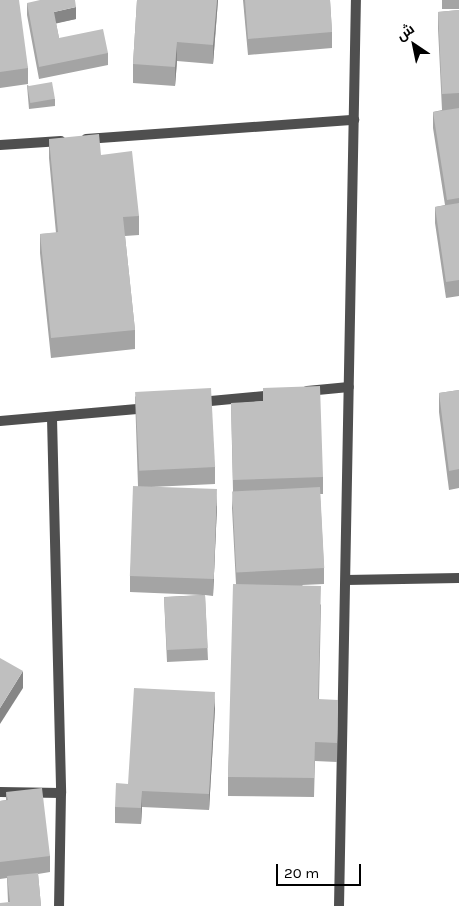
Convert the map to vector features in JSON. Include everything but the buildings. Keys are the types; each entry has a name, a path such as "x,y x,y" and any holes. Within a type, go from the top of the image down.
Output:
{"street":[{"path":"339,906 356,0"},
{"path":"0,145 354,120"},
{"path":"191,403 349,387"},
{"path":"0,421 52,418 161,406"},
{"path":"52,418 61,793 59,906"},
{"path":"346,580 459,578"},
{"path":"0,792 61,793"}]}
